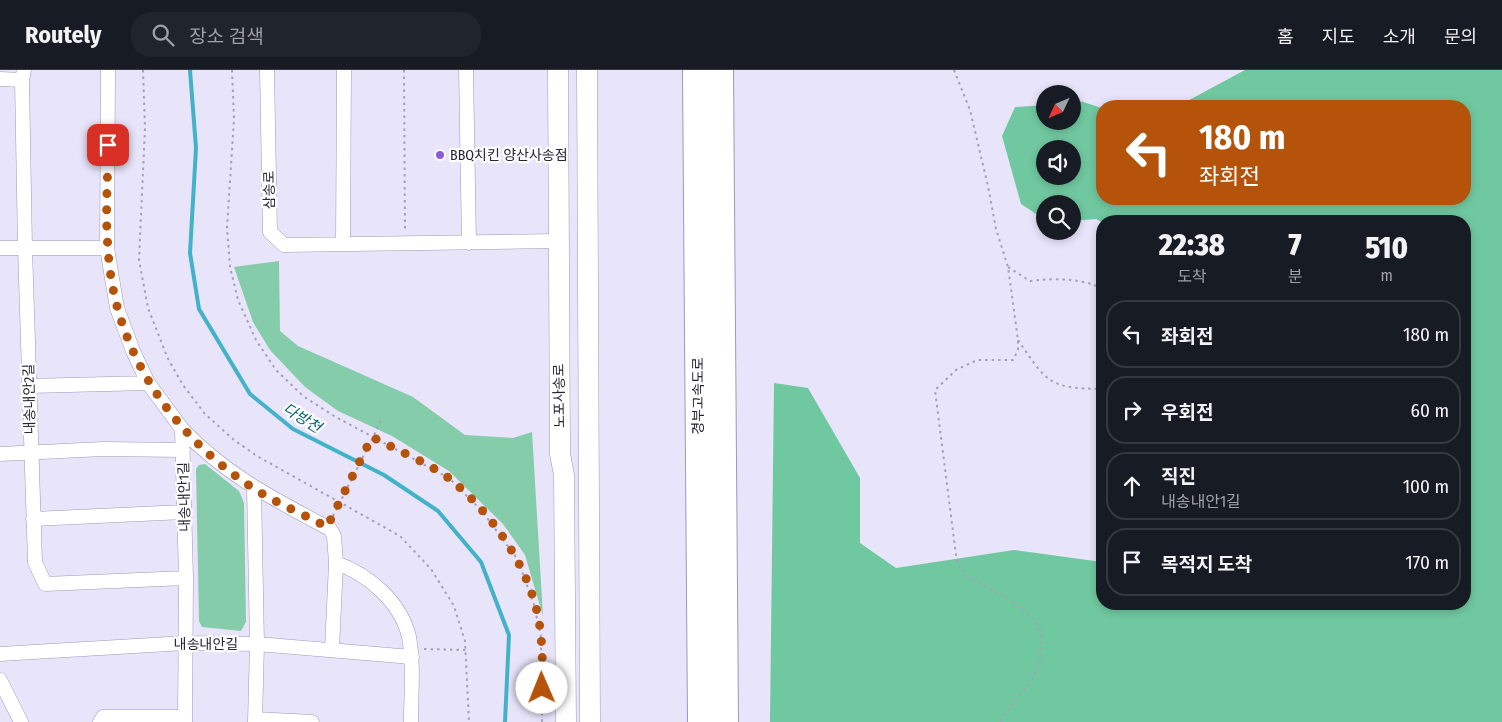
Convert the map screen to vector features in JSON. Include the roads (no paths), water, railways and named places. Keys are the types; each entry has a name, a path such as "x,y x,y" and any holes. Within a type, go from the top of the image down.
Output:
{"highway":[{"name":"경부고속도로","path":"696,70 701,722"},
{"name":"경부고속도로","path":"720,70 725,722"}],"main road":[{"name":"노포사송로","path":"558,70 557,242 560,454 564,475 566,722"},
{"path":"586,70 590,722"}],"street":[{"path":"108,70 108,248 117,308 133,351 148,383 182,429 201,449 254,488 327,527 334,536 336,563 332,650"},
{"name":"삼송로","path":"267,70 270,232 284,245 557,242"},
{"path":"343,244 344,70"},
{"path":"466,70 469,243"},
{"path":"0,79 23,75"},
{"name":"내송내안2길","path":"23,75 24,248 35,562 45,584 186,578"},
{"path":"0,248 108,248"},
{"path":"29,386 148,383"},
{"name":"내송내안1길","path":"182,429 186,578 185,720"},
{"path":"0,454 103,449 183,450"},
{"path":"254,488 257,644 255,720 312,722"},
{"path":"33,519 184,512"},
{"path":"336,563 355,570 380,589 396,611 408,635 411,653 411,722"},
{"name":"내송내안길","path":"0,654 185,643 257,644 332,650 411,653"},
{"path":"0,680 21,722"},
{"path":"100,722 103,717 185,720"}],"waterway":[{"name":"다방천","path":"190,70 196,148 190,253 199,309 250,394 293,429 384,475 438,511 481,562 509,635 505,722"}],"place":[{"name":"BBQ치킨 양산사송점","path":"440,155"}]}
